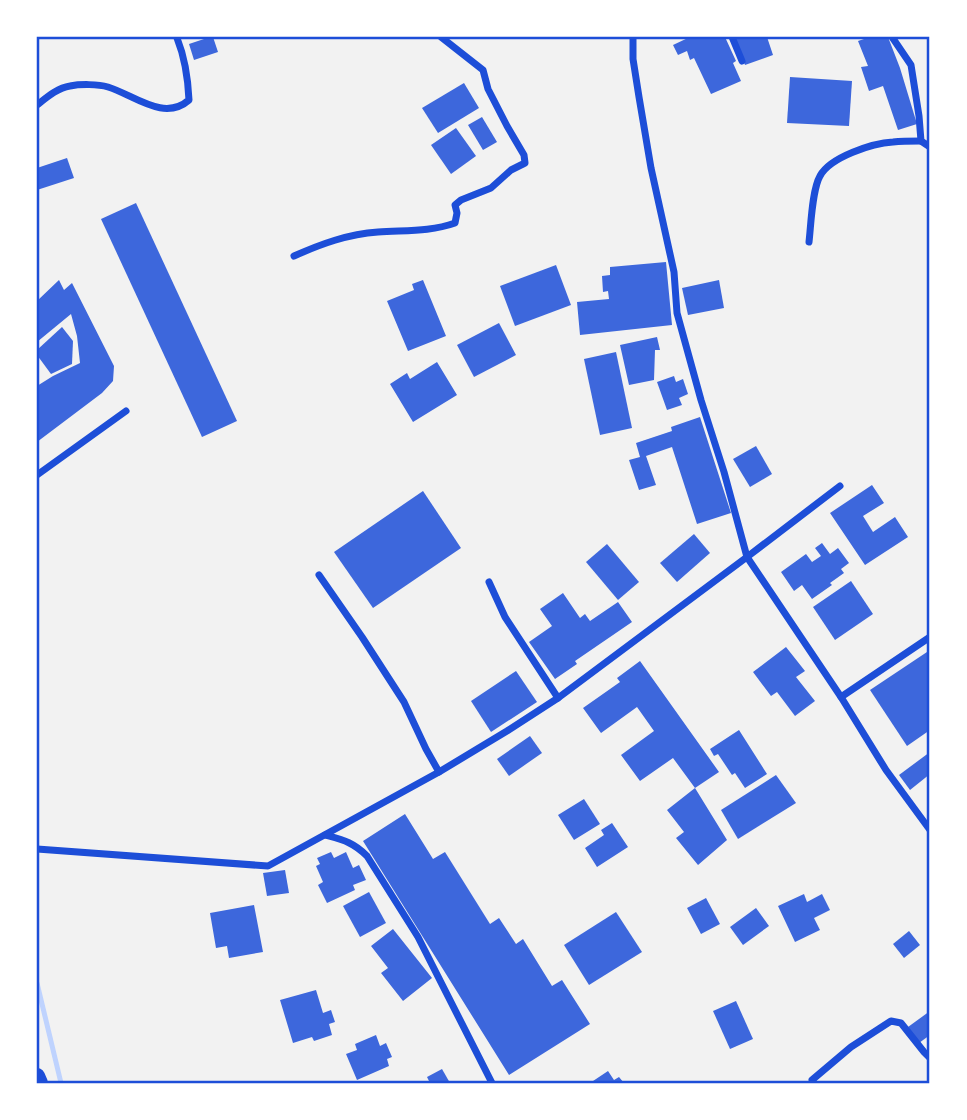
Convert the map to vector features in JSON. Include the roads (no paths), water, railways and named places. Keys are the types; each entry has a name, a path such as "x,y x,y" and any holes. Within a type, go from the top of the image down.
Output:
{"highway":[{"path":"37,1076 40,1083"}],"street":[{"path":"294,256 340,238 376,232 444,227 454,223 456,205 461,200 491,188 511,170 525,163 524,155 488,89 482,70 441,37"},
{"path":"632,37 633,59 656,195 674,272 677,313 747,557 841,697 886,770 930,830"},
{"path":"732,37 742,61"},
{"path":"892,37 911,65 921,141"},
{"path":"37,105 68,86 83,85 104,86 139,101 173,110 188,100 185,60 177,38"},
{"path":"809,242 816,188 826,168 850,154 875,145 921,141 930,147"},
{"path":"37,475 126,411"},
{"path":"37,849 268,866 439,772 558,698 839,486"},
{"path":"319,576 404,702 439,772"},
{"path":"489,582 505,617 558,698"},
{"path":"841,697 930,637"},
{"path":"324,835 346,841 367,856 418,937 492,1083"},
{"path":"814,1083 812,1080 850,1047 891,1021 901,1023 930,1058"}],"waterway":[{"path":"37,983 61,1083"}]}
